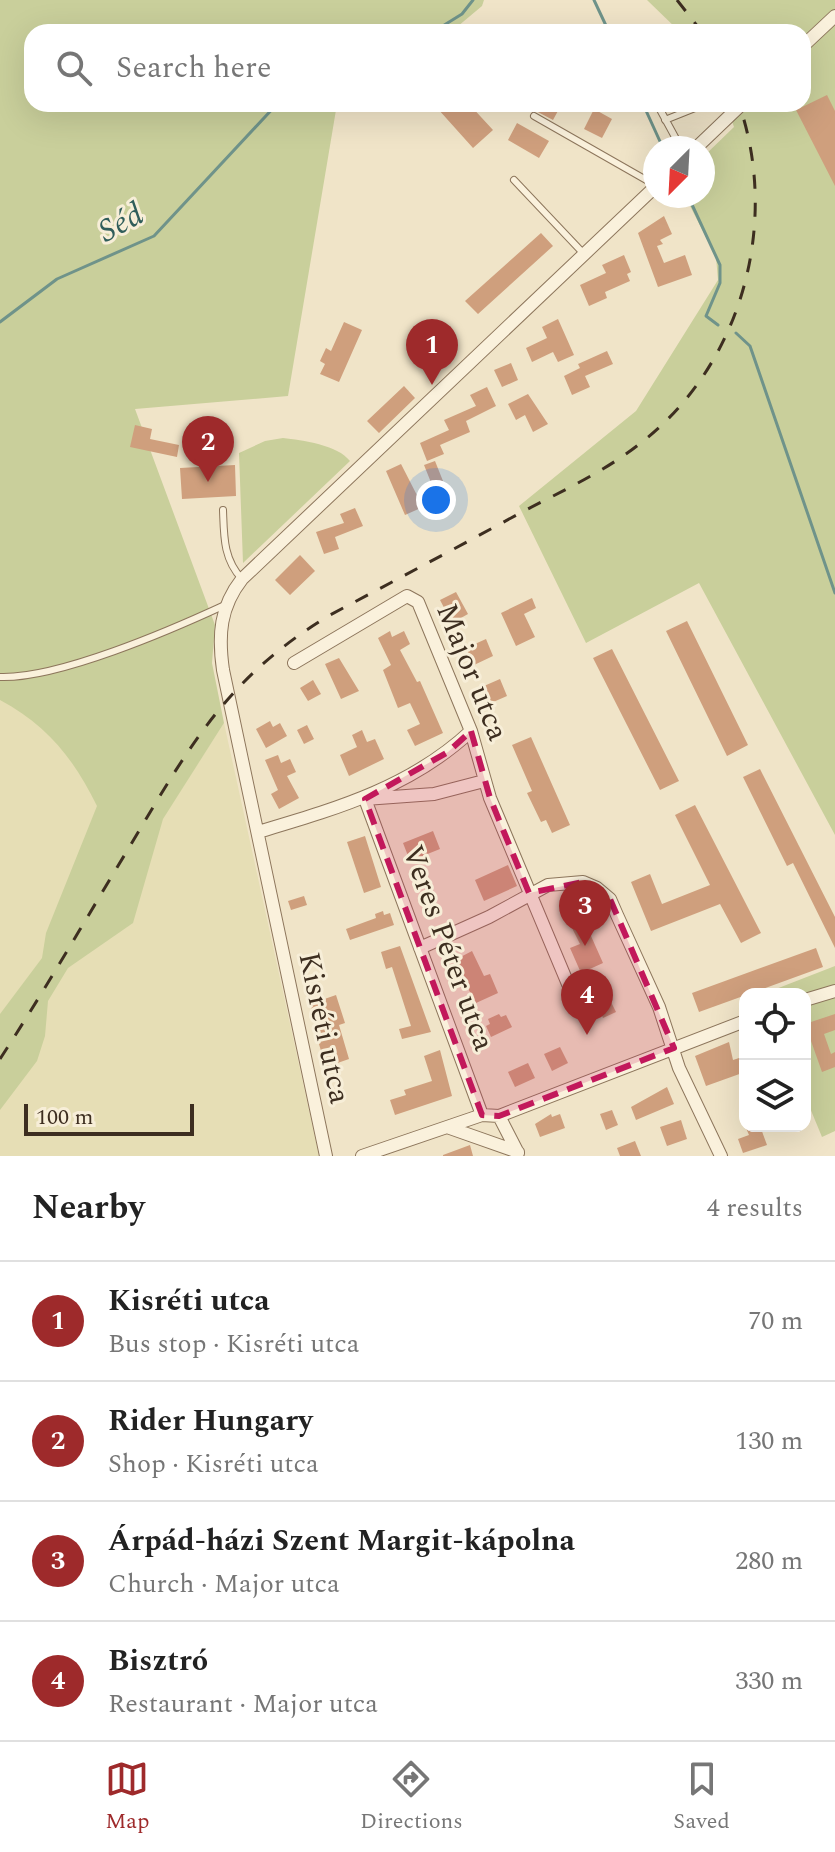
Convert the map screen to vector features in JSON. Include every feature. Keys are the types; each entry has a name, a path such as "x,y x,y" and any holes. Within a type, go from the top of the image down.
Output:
{"street":[{"path":"811,38 835,16"},
{"path":"709,136 734,112"},
{"name":"Kisréti utca","path":"326,1156 223,670 220,637 225,605 242,579 643,197"},
{"name":"Major utca","path":"294,663 407,596 418,602 471,731 484,781 568,984"},
{"path":"258,832 365,799 448,752 471,731"},
{"path":"365,799 434,794 484,781"},
{"name":"Veres Péter utca","path":"365,799 482,1115"},
{"path":"420,948 489,917 548,885 583,882 597,888 610,899 674,1048 679,1068 721,1156"},
{"path":"811,998 835,991"},
{"path":"362,1156 482,1115 499,1116 739,1023"},
{"path":"499,1116 519,1154"},
{"path":"447,1127 519,1154"}],"lane":[{"path":"661,112 674,136"},
{"path":"665,120 685,112"},
{"path":"534,116 643,179"},
{"path":"514,180 584,254"},
{"path":"223,510 226,552 233,569 242,579"},
{"path":"0,677 37,674 165,632 225,605"}],"highlighted area":[{"path":"471,731 490,798 529,893 583,882 610,899 674,1048 499,1116 482,1115 365,799 448,752"}],"shaded area":[{"path":"0,688 163,818 224,723 319,1156 0,1156"}],"green space":[{"path":"0,0 484,0 482,6 461,24 24,24 24,112 336,112 288,396 135,409 215,625 212,663 224,723 163,819 133,923 68,968 48,1001 45,1036 37,1061 0,1110 0,1014 42,958 46,933 97,806 79,773 58,745 32,720 0,700"},
{"path":"647,0 835,0 835,835 699,583 586,643 519,506 636,411 718,280 716,257 691,208 715,208 715,145 734,127 729,112 811,112 811,24 672,24"},
{"path":"283,438 329,447 350,461 243,563 239,453 265,441"},
{"path":"835,966 835,1131 822,1137 811,1110 811,988 778,988"}],"building":[{"path":"827,95 835,111 835,186 797,112 811,112 811,103"},
{"path":"441,112 476,112 493,130 473,148"},
{"path":"538,112 557,112 553,120"},
{"path":"592,112 612,119 602,138 584,129"},
{"path":"517,123 549,141 539,158 508,140"},
{"path":"664,216 672,234 660,240 663,244 657,246 664,263 685,255 692,275 658,287 638,233"},
{"path":"541,233 553,246 478,314 465,301"},
{"path":"624,255 631,272 627,274 630,281 605,292 607,298 589,306 580,285 606,273 602,265"},
{"path":"558,319 574,355 558,362 553,352 532,362 526,348 547,338 542,327"},
{"path":"344,322 362,330 339,382 320,374 325,364 320,361 326,348 331,351"},
{"path":"607,351 613,364 585,376 590,387 572,395 564,376 580,368 578,364"},
{"path":"511,363 518,380 502,387 494,370"},
{"path":"404,386 415,398 379,433 367,421"},
{"path":"487,387 496,406 466,421 470,432 440,445 444,454 427,461 420,443 449,430 444,420 476,406 470,395"},
{"path":"528,394 548,424 533,432 525,415 516,420 508,404"},
{"path":"135,425 152,429 150,439 179,445 177,457 130,447"},
{"path":"230,429 231,449 192,450 191,430"},
{"path":"435,461 443,481 432,485 424,465"},
{"path":"401,464 423,507 405,515 386,471"},
{"path":"235,465 236,496 182,499 180,468"},
{"path":"355,508 363,526 335,537 339,549 324,554 316,532 344,523 340,514"},
{"path":"300,555 315,571 290,595 275,580"},
{"path":"456,592 468,614 452,623 440,600"},
{"path":"532,598 536,608 524,614 535,637 516,646 501,613"},
{"path":"687,621 748,745 727,756 666,631"},
{"path":"390,631 392,637 404,631 410,644 400,650 417,682 420,681 443,733 415,746 407,730 420,724 410,703 398,708 383,670 391,665 378,638"},
{"path":"486,639 493,656 474,665 466,648"},
{"path":"612,649 679,781 660,790 593,658"},
{"path":"339,658 359,691 341,699 325,664"},
{"path":"500,679 507,696 491,703 484,686"},
{"path":"313,680 321,694 308,701 300,688"},
{"path":"270,721 273,727 280,723 287,736 266,748 256,729"},
{"path":"307,725 314,739 304,744 297,730"},
{"path":"362,730 367,742 375,739 384,759 349,776 340,755 357,747 352,735"},
{"path":"531,737 570,825 552,833 546,820 541,822 527,793 532,791 512,745"},
{"path":"278,755 281,763 290,759 296,772 287,776 299,798 279,809 271,794 278,790 265,760"},
{"path":"760,769 835,917 835,948 793,863 787,866 743,777"},
{"path":"695,805 761,933 741,943 720,904 651,931 631,882 650,874 662,904 710,885 675,815"},
{"path":"433,831 440,849 410,861 403,843"},
{"path":"365,836 381,887 364,893 347,842"},
{"path":"508,865 517,886 484,901 475,880"},
{"path":"304,896 307,905 291,910 288,901"},
{"path":"383,911 384,915 390,913 394,925 350,940 346,929 376,918 375,914"},
{"path":"583,918 603,963 581,973 570,948 580,944 570,924"},
{"path":"400,946 431,1032 402,1039 399,1029 411,1026 392,967 386,969 381,952"},
{"path":"816,948 823,967 765,988 739,988 739,997 699,1012 692,993"},
{"path":"472,951 484,976 490,974 498,993 476,1003 453,961"},
{"path":"604,988 616,1012 603,1018 592,994"},
{"path":"336,995 345,1023 339,1025 349,1059 326,1067 318,1041 323,1040 310,1004"},
{"path":"499,1014 501,1017 506,1015 512,1027 491,1037 486,1026 490,1024 488,1019"},
{"path":"835,1014 835,1030 824,1034 831,1054 835,1052 835,1067 822,1072 811,1041 811,1022"},
{"path":"729,1042 733,1060 739,1058 739,1074 706,1086 695,1056"},
{"path":"560,1047 568,1063 552,1071 544,1054"},
{"path":"440,1050 452,1096 395,1115 390,1100 406,1095 404,1090 432,1081 424,1056"},
{"path":"528,1063 535,1078 515,1087 508,1072"},
{"path":"667,1087 674,1104 636,1120 631,1107"},
{"path":"612,1110 618,1125 606,1130 600,1114"},
{"path":"551,1114 552,1117 560,1114 565,1128 540,1137 535,1124"},
{"path":"681,1120 687,1139 667,1146 660,1127"},
{"path":"748,1132 762,1132 767,1145 743,1153 738,1139 749,1135"},
{"path":"635,1141 641,1156 620,1156 617,1148"},
{"path":"470,1145 473,1156 443,1156 443,1155"}],"waterway":[{"name":"Séd","path":"446,24 462,14 473,0"},
{"path":"594,0 605,24"},
{"name":"Séd","path":"0,322 57,279 154,236 270,112"},
{"path":"647,112 658,136"},
{"path":"694,208 720,265 720,283 706,316 718,325"},
{"path":"736,333 750,346 835,593"}],"railway":[{"path":"677,0 696,24"},
{"path":"0,1059 192,746 237,689 264,663 330,615 614,462 677,410 705,373 727,332 743,288 753,243 755,196 751,149 741,112"}],"place":[{"name":"Kisréti utca","path":"432,385"},
{"name":"Rider Hungary","path":"208,482"},
{"name":"Árpád-házi Szent Margit-kápolna","path":"585,946"},
{"name":"Bisztró","path":"587,1035"}]}
